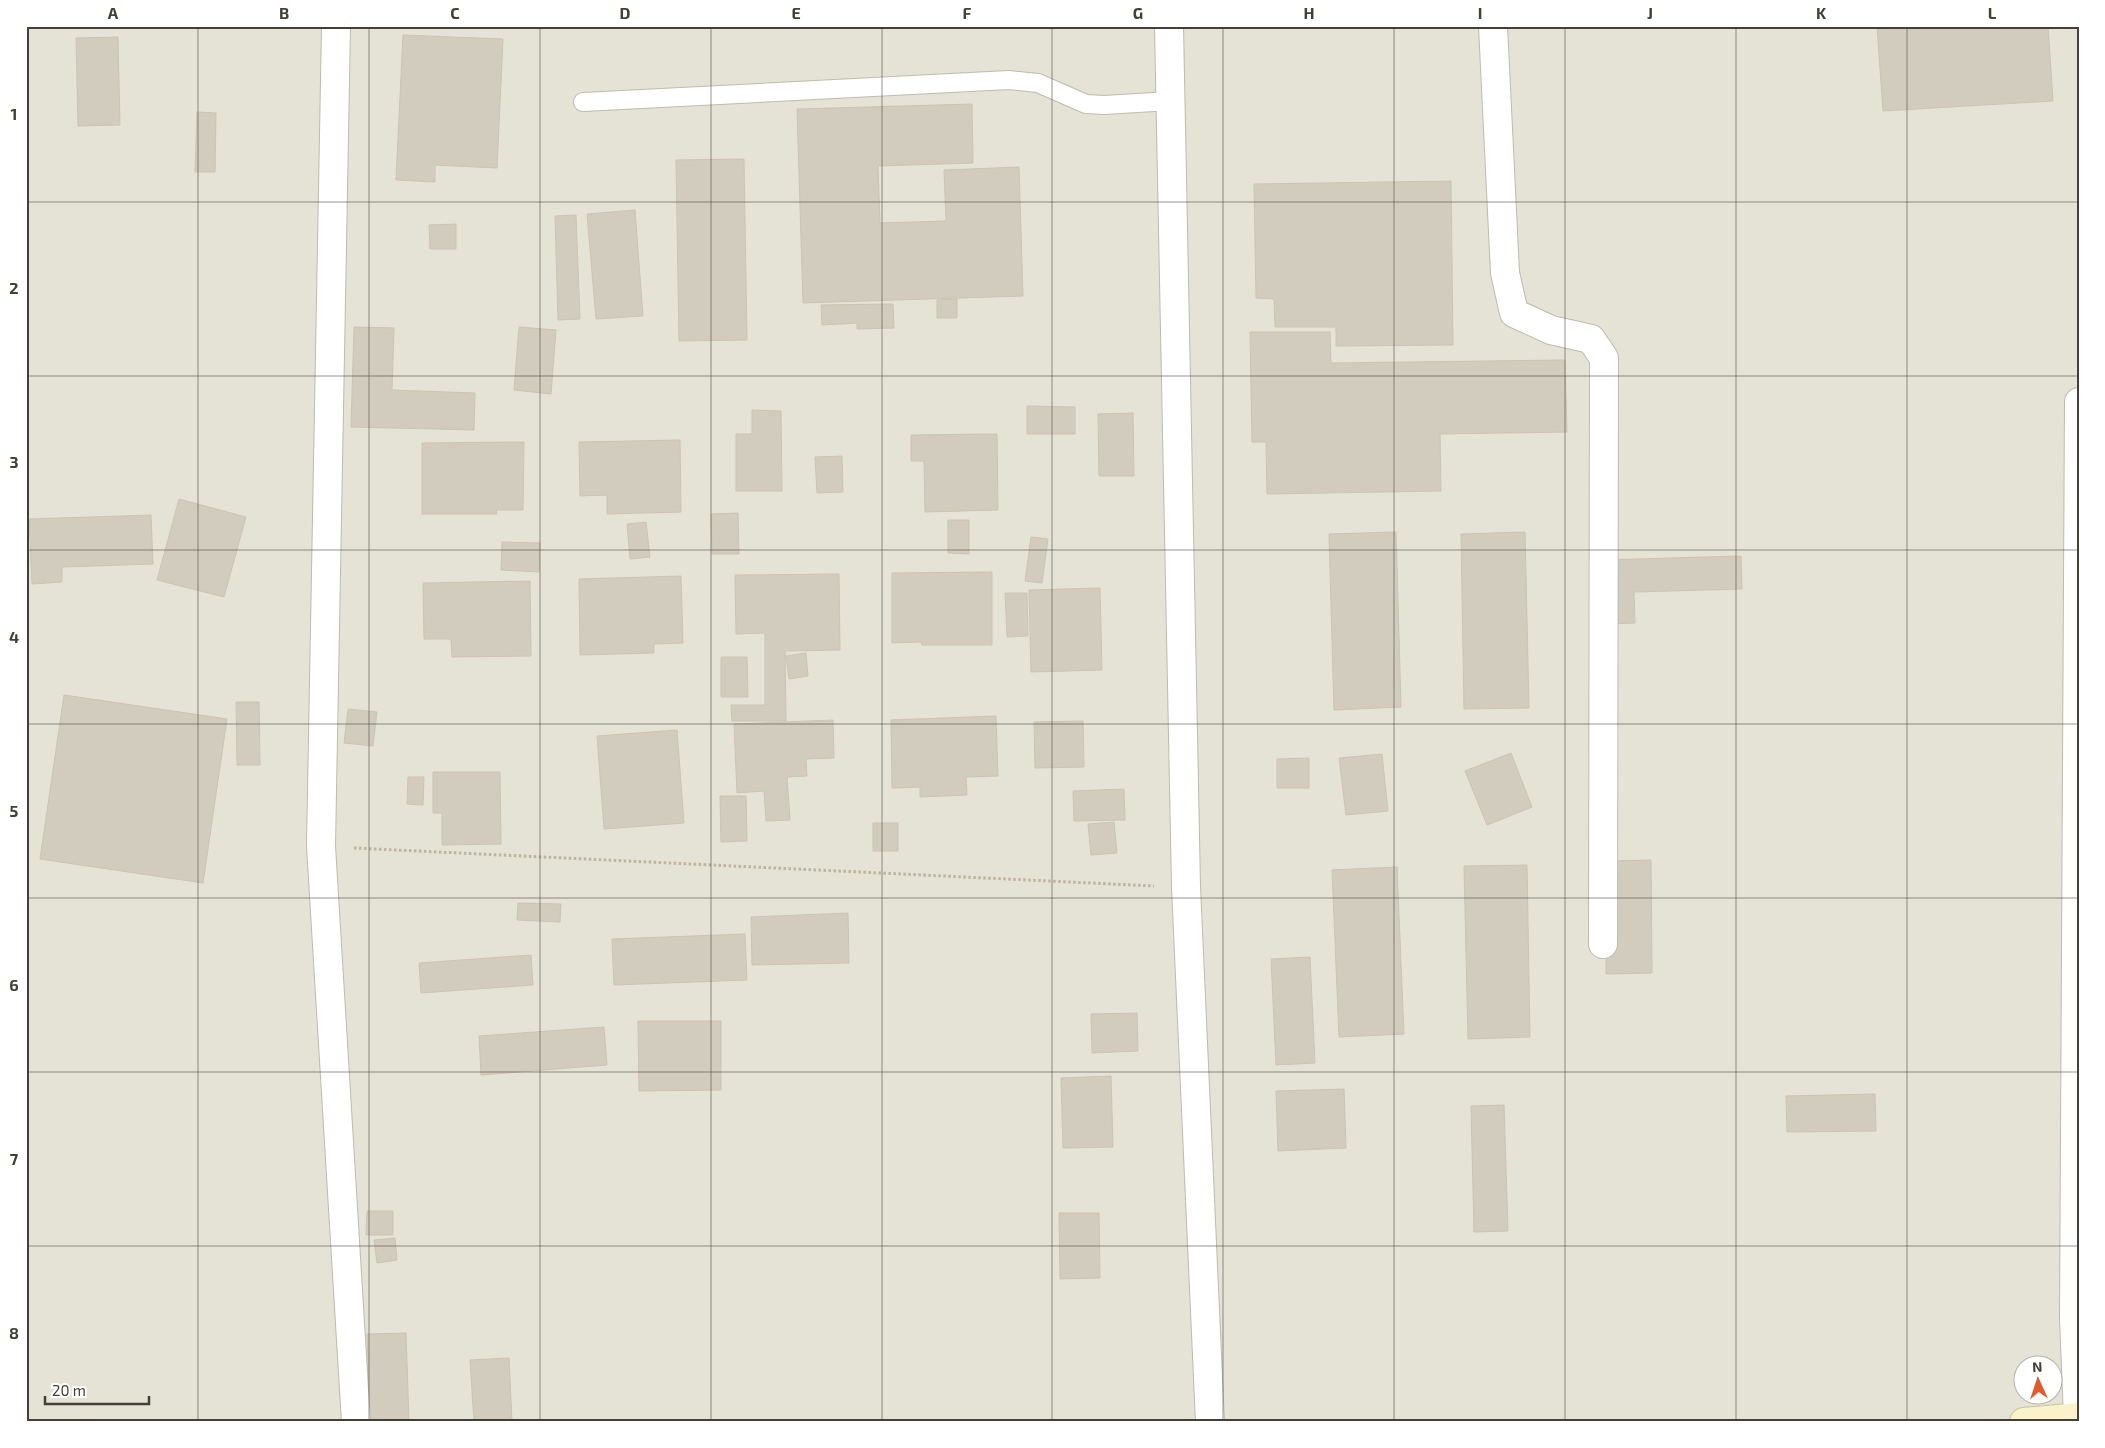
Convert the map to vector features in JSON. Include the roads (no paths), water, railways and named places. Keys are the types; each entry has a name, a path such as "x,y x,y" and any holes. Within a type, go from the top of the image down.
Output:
{"main road":[{"path":"2024,1422 2078,1417"}],"street":[{"path":"336,26 321,846 356,1422"},
{"path":"1169,26 1186,887 1210,1422"},
{"path":"1493,26 1505,273 1514,313 1551,330 1592,339 1604,358 1603,944"},
{"path":"2078,1417 2074,1309 2079,402"}],"lane":[{"path":"583,102 1009,80 1038,83 1086,104 1104,106 1171,101"}]}
